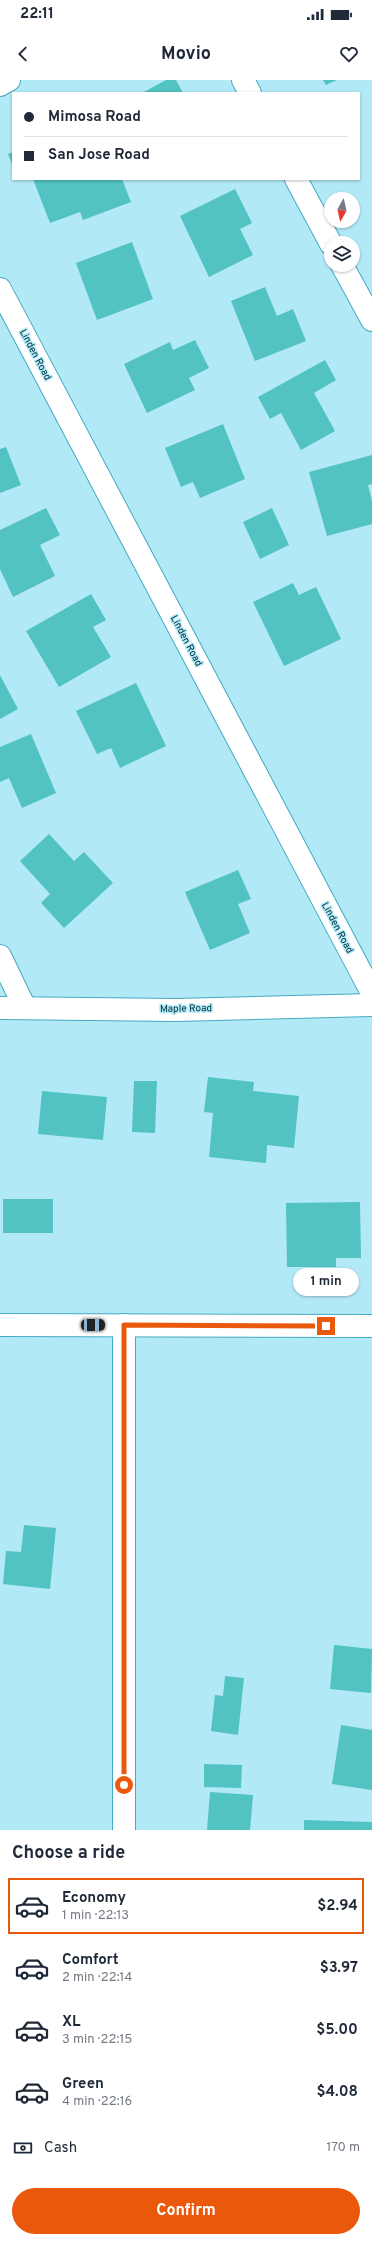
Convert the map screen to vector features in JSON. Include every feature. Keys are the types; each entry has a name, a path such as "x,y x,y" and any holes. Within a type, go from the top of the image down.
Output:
{"street":[{"path":"0,84 9,80"},
{"path":"243,80 249,92"},
{"path":"297,180 327,236"},
{"path":"346,272 372,320"},
{"name":"Linden Road","path":"0,289 372,993"},
{"path":"0,956 25,1008"},
{"name":"Maple Road","path":"0,1008 176,1010 372,1005"},
{"path":"0,1325 372,1326"},
{"path":"124,1325 124,1830"}],"building":[{"path":"166,80 176,80 182,92 144,92"},
{"path":"323,80 337,80 326,85"},
{"path":"12,152 12,164 8,154"},
{"path":"33,180 122,180 131,202 83,220 80,212 50,223"},
{"path":"235,189 252,223 240,229 253,255 209,277 180,216"},
{"path":"132,242 153,299 97,320 76,263"},
{"path":"265,287 277,316 293,309 306,341 255,361 231,301"},
{"path":"195,340 209,368 189,378 195,390 147,413 124,364 170,342 173,350"},
{"path":"325,360 336,380 314,393 335,431 301,450 281,413 270,419 258,397"},
{"path":"223,424 245,479 200,498 193,482 181,487 165,448"},
{"path":"6,447 21,485 0,493 0,449"},
{"path":"372,455 372,484 368,485 372,501 372,524 327,536 309,472"},
{"path":"46,508 60,535 40,545 55,576 13,597 0,569 0,530"},
{"path":"272,508 289,545 260,559 243,522"},
{"path":"293,583 299,595 316,587 341,639 284,666 253,602"},
{"path":"91,594 106,620 93,627 111,657 59,687 26,631"},
{"path":"0,675 18,709 0,719"},
{"path":"136,683 166,746 120,768 111,748 97,754 76,711"},
{"path":"31,734 56,793 22,808 9,778 0,782 0,747"},
{"path":"49,834 74,861 84,852 113,883 64,928 41,903 50,894 20,861"},
{"path":"238,870 251,899 238,904 250,933 210,950 185,892"},
{"path":"208,1077 254,1082 253,1091 299,1096 294,1148 267,1145 266,1163 209,1157 213,1113 204,1112"},
{"path":"134,1081 157,1081 155,1133 132,1132"},
{"path":"42,1091 107,1097 103,1140 38,1134"},
{"path":"3,1199 53,1199 53,1233 3,1233"},
{"path":"360,1202 361,1258 336,1258 336,1267 287,1267 286,1203"},
{"path":"24,1525 56,1528 50,1589 3,1584 6,1551 21,1552"},
{"path":"334,1645 372,1649 371,1693 330,1689"},
{"path":"225,1676 244,1678 238,1735 211,1731 215,1695 223,1696"},
{"path":"341,1725 372,1730 372,1790 332,1784"},
{"path":"204,1764 242,1765 241,1788 204,1787"},
{"path":"210,1792 253,1795 250,1830 207,1830"},
{"path":"304,1820 372,1822 372,1830 304,1830"}],"route":[{"path":"124,1785 124,1325 326,1326"}]}
